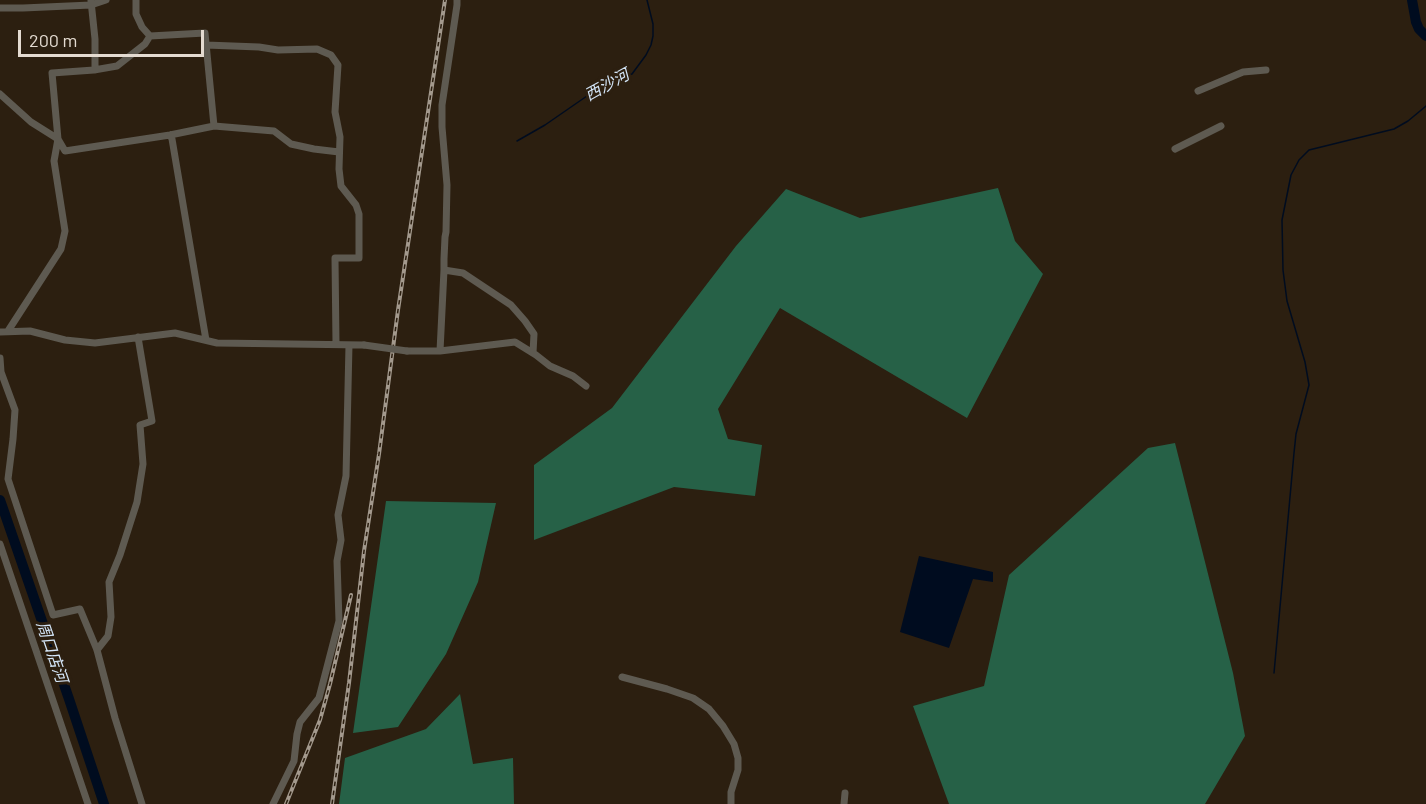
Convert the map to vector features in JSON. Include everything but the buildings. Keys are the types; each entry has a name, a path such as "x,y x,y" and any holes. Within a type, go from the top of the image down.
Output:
{"street":[{"path":"0,8 106,0"},
{"path":"136,0 136,14 142,27 150,36"},
{"path":"440,351 447,185 441,127 442,105 457,0"},
{"path":"91,2 95,39 95,70"},
{"path":"150,36 205,33 214,126"},
{"path":"4,332 61,249 65,231 54,161 58,139 52,73 117,66 145,44 150,36"},
{"path":"206,45 278,50 317,49 331,55 338,65 335,112 340,137 339,169 341,186 356,205 359,214 359,258 335,258 336,344"},
{"path":"1198,91 1243,72 1266,70"},
{"path":"0,94 31,122 58,139 65,151 214,126 274,131 291,144 339,152"},
{"path":"1175,148 1221,126"},
{"path":"170,135 206,340"},
{"path":"444,270 463,273 510,305 534,334 533,353"},
{"path":"4,332 30,331 65,340 95,343 175,333 218,343 364,345 407,351 440,351 514,342 586,386"},
{"path":"97,650 108,636 111,617 109,582 136,502 143,464 140,425 152,421 138,337"},
{"path":"273,804 294,761 300,722 319,698 339,621 337,561 341,540 338,515 346,476 349,345"},
{"path":"0,358 2,372 15,410 8,480 53,615 80,609 97,650 142,804"},
{"path":"0,544 88,804"},
{"path":"622,676 693,698 709,709 734,744 738,758 738,770 731,792 731,804"},
{"path":"844,804 845,793"}],"green space":[{"path":"998,188 1015,241 1043,274 967,418 780,308 718,409 728,439 762,445 755,496 674,487 534,540 534,465 612,408 736,246 786,189 860,218"},
{"path":"1175,443 1233,673 1245,736 1205,804 949,804 913,706 984,686 1009,575 1148,448"},
{"path":"386,501 496,503 478,582 446,654 398,727 353,733"},
{"path":"460,694 473,764 513,758 514,804 339,804 345,758 426,729"}],"water":[{"path":"919,556 993,572 993,582 973,579 949,648 900,632"}],"waterway":[{"name":"西沙河","path":"517,141 545,125 613,78 632,74 646,55 653,36 653,24 647,0"},
{"name":"西沙河","path":"1412,0 1416,22 1426,36"},
{"path":"1274,673 1296,434 1309,385 1305,362 1287,301 1283,270 1282,220 1291,175 1299,160 1309,150 1394,129 1426,106"},
{"name":"周口店河","path":"0,500 104,804"}],"railway":[{"path":"332,804 364,551 445,0"},
{"path":"286,804 320,720 351,595"}]}
